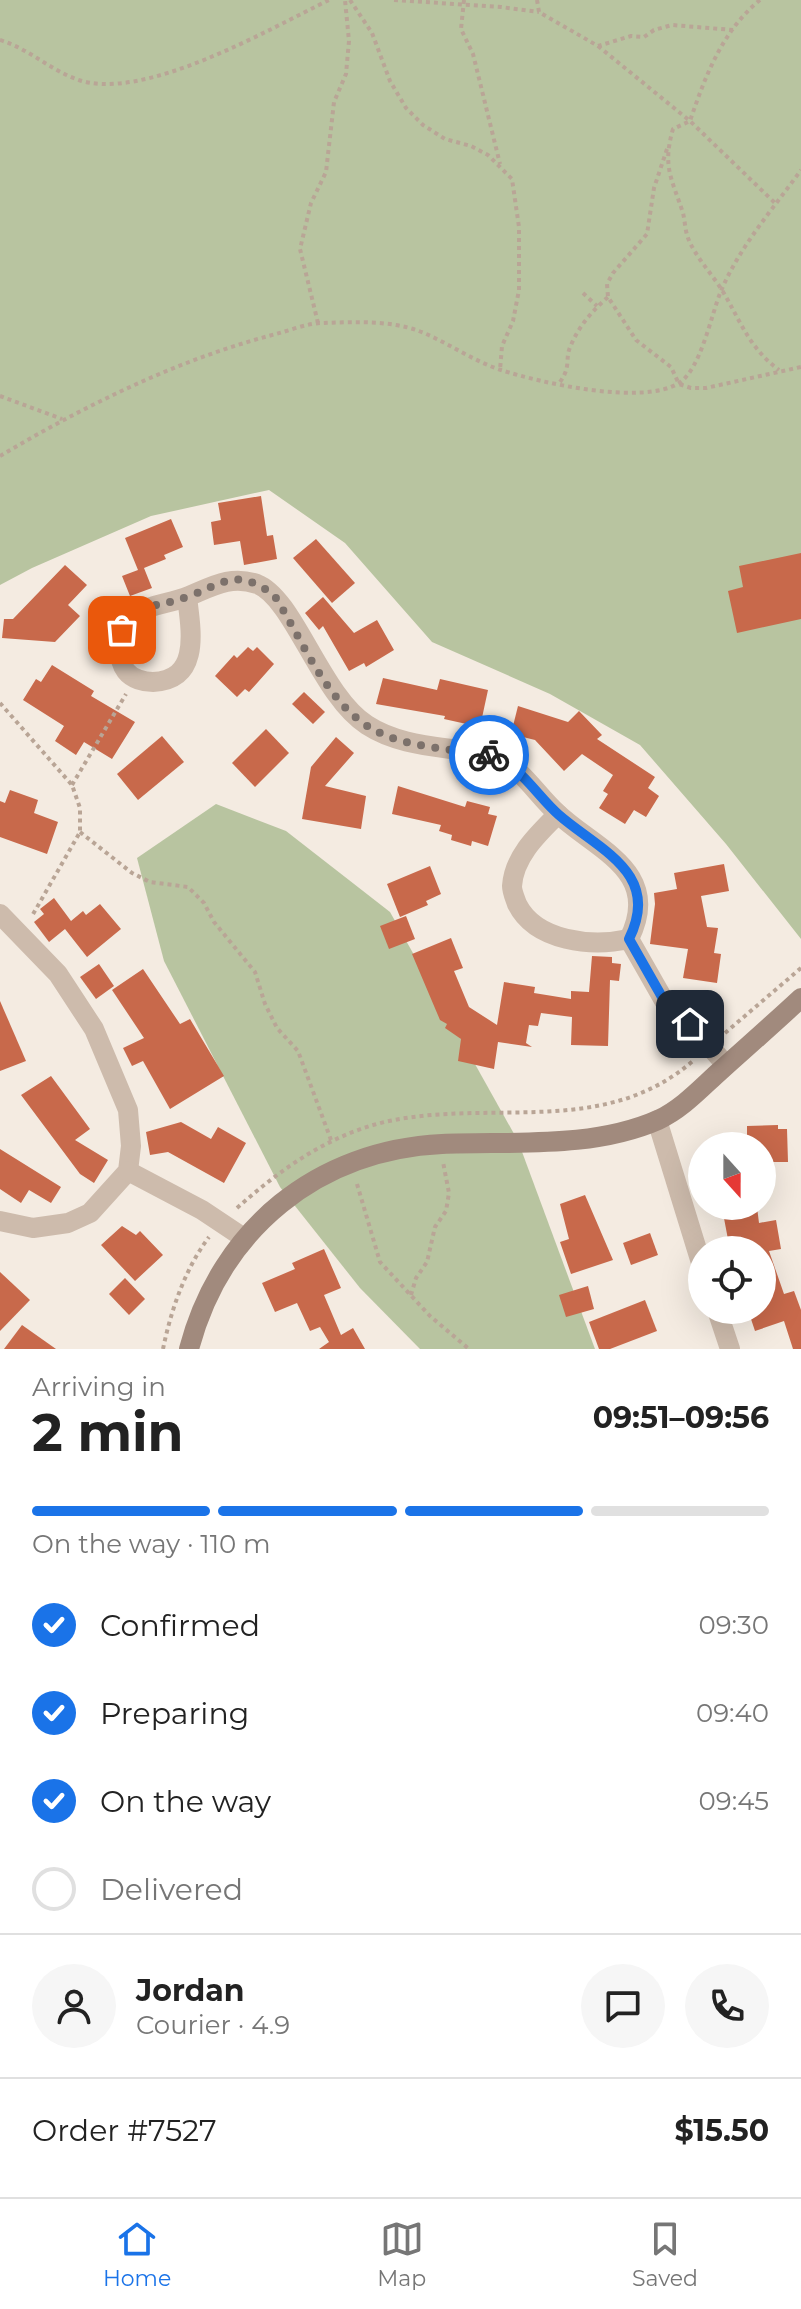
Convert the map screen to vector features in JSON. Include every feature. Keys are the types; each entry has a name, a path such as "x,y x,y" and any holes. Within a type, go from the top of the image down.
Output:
{"street":[{"path":"187,597 192,641 188,664 174,678 154,682 135,678 126,671 118,653 122,630 133,616 156,603 187,597 207,586 237,579 261,585 274,595 330,687 357,719 404,741 494,756 521,773 558,814 619,860 630,876 638,908 636,924 629,939"},
{"path":"558,814 530,842 516,868 511,889 519,908 534,926 565,938 629,939"},
{"path":"0,914 58,974 94,1029 128,1110 131,1146 128,1171 90,1213 68,1223 33,1228 0,1221"},
{"path":"629,939 666,1004 726,1065"},
{"path":"189,1349 203,1307 223,1268 244,1238 271,1211 303,1187 350,1161 405,1147 608,1135 657,1120 671,1113 801,998"},
{"path":"657,1120 693,1236"},
{"path":"128,1171 202,1210 244,1238"},
{"path":"722,1324 730,1349"}],"path":[{"path":"0,40 25,48 77,79 116,86 146,81 232,47 329,0"},
{"path":"347,0 372,33 390,81 406,108 423,125 445,139 471,146 501,166 512,179 519,227 519,290 513,321 502,346 500,370"},
{"path":"318,323 300,249 311,203 326,172 334,102 346,74 349,41 347,0"},
{"path":"394,0 463,2 539,12 598,46 690,121 728,162 776,204"},
{"path":"537,0 539,12"},
{"path":"679,384 671,367 636,340 608,297 607,284 647,234 654,188 673,129 690,121 709,65 746,11 760,0"},
{"path":"463,2 461,29 473,54 501,166"},
{"path":"598,46 631,36 644,37 654,30 672,25 733,30"},
{"path":"668,146 670,183 683,214 688,238 722,289 749,342 761,357 779,370"},
{"path":"679,384 692,370 722,289 743,247 801,170"},
{"path":"583,293 597,306"},
{"path":"559,383 569,369 569,348 597,306 608,297"},
{"path":"0,456 62,419 242,343 318,323 373,322 417,331 500,370 600,393 649,392 679,384 706,388 801,367"},
{"path":"0,396 62,419"},
{"path":"72,785 135,678"},
{"path":"0,703 72,785 80,808 80,832 41,897 22,937"},
{"path":"80,832 132,873 150,882 188,887 204,903 214,922 255,972 277,1028 298,1051 331,1141"},
{"path":"602,1105 636,1097 659,1087 801,968"},
{"path":"411,1295 416,1278 427,1262 435,1227 446,1211 449,1193 439,1144"},
{"path":"350,1161 380,1262 469,1349"}],"green space":[{"path":"0,0 801,0 801,939 726,844 640,745 550,694 432,642 345,543 269,490 151,516 0,585"},
{"path":"216,804 286,831 390,912 518,1141 595,1349 420,1349 360,1288 280,1187 164,961 137,858"}],"building":[{"path":"261,496 267,536 273,535 277,559 244,565 240,541 214,545 211,522 221,520 218,503"},
{"path":"171,519 183,547 164,555 166,559 144,568 152,588 130,596 122,576 138,570 125,538"},
{"path":"316,539 355,583 332,603 293,558"},
{"path":"801,553 801,619 737,633 728,591 743,587 739,566"},
{"path":"65,565 87,585 68,605 80,616 55,642 2,638 4,619 13,619"},
{"path":"323,597 354,633 377,620 394,650 366,667 364,663 349,671 323,626 319,630 305,613"},
{"path":"248,647 253,651 257,647 274,664 249,692 245,689 237,697 215,676 234,655 237,658"},
{"path":"52,665 94,691 91,696 135,722 112,759 84,742 76,755 55,741 64,726 23,700 36,679 41,682"},
{"path":"383,678 437,690 440,679 488,690 480,727 444,719 445,716 376,704"},
{"path":"304,692 325,712 313,724 292,704"},
{"path":"518,706 568,722 579,711 602,735 597,739 655,777 648,788 659,796 646,817 634,810 625,824 599,808 608,794 603,791 613,775 582,754 564,771 535,740 511,734"},
{"path":"266,729 289,753 255,787 232,763"},
{"path":"162,736 184,762 138,800 117,774"},
{"path":"336,737 354,753 325,786 366,796 361,829 302,819 311,767"},
{"path":"398,786 465,807 467,801 490,807 488,814 497,816 488,846 472,841 471,846 451,840 452,835 439,831 441,825 392,814"},
{"path":"10,790 38,800 34,813 58,822 47,854 0,837 0,801 5,803"},
{"path":"724,864 729,891 701,896 707,927 718,928 714,953 721,954 717,983 683,978 688,949 650,944 654,893 677,889 674,873"},
{"path":"430,866 441,894 426,901 428,905 400,917 387,884"},
{"path":"54,898 71,921 83,911 86,915 100,904 121,929 87,957 65,929 49,942 34,922 44,914 40,909"},
{"path":"406,916 415,939 389,949 380,926"},
{"path":"451,938 463,968 454,971 469,1007 497,1025 504,982 535,987 534,993 571,999 571,991 589,992 592,956 612,957 612,963 621,964 619,981 610,980 608,1046 571,1045 572,1017 541,1013 538,1026 529,1025 526,1043 532,1047 498,1042 494,1069 458,1061 461,1039 445,1028 447,1024 440,1020 412,954"},
{"path":"99,964 114,986 96,999 80,977"},
{"path":"143,969 180,1024 190,1019 224,1076 170,1109 143,1061 132,1066 123,1048 144,1038 112,990"},
{"path":"0,1001 26,1061 0,1071"},
{"path":"51,1076 90,1129 75,1140 108,1160 94,1183 80,1174 21,1095"},
{"path":"181,1122 211,1139 218,1127 246,1143 224,1183 168,1152 150,1155 146,1132"},
{"path":"778,1125 778,1129 787,1129 788,1162 776,1162 776,1132 747,1132 747,1126"},
{"path":"0,1149 61,1187 51,1203 29,1190 21,1203 0,1189"},
{"path":"585,1195 613,1260 571,1274 560,1242 569,1239 560,1204"},
{"path":"724,1220 759,1220 759,1223 776,1220 781,1249 776,1250 776,1236 727,1236"},
{"path":"122,1226 136,1235 140,1231 163,1255 135,1281 101,1245"},
{"path":"650,1233 658,1255 631,1265 623,1243"},
{"path":"324,1249 341,1288 324,1295 341,1335 353,1328 365,1349 319,1349 329,1342 320,1327 310,1331 297,1303 275,1312 262,1283 295,1269 292,1263"},
{"path":"776,1271 784,1294 794,1291 801,1310 801,1349 793,1349 784,1321 776,1324"},
{"path":"0,1272 30,1300 0,1331"},
{"path":"125,1278 145,1299 129,1315 109,1294"},
{"path":"588,1286 594,1309 566,1317 559,1295"},
{"path":"645,1300 657,1331 610,1349 599,1349 589,1322"},
{"path":"753,1324 775,1324 755,1331"},
{"path":"22,1325 56,1349 4,1349"}],"way so far":[{"path":"122,630 133,616 156,603 187,597 207,586 237,579 261,585 274,595 339,700 357,719 404,741 489,755"}],"route":[{"path":"489,755 521,773 558,814 619,860 636,891 636,924 629,939 666,1004 690,1024"}]}
